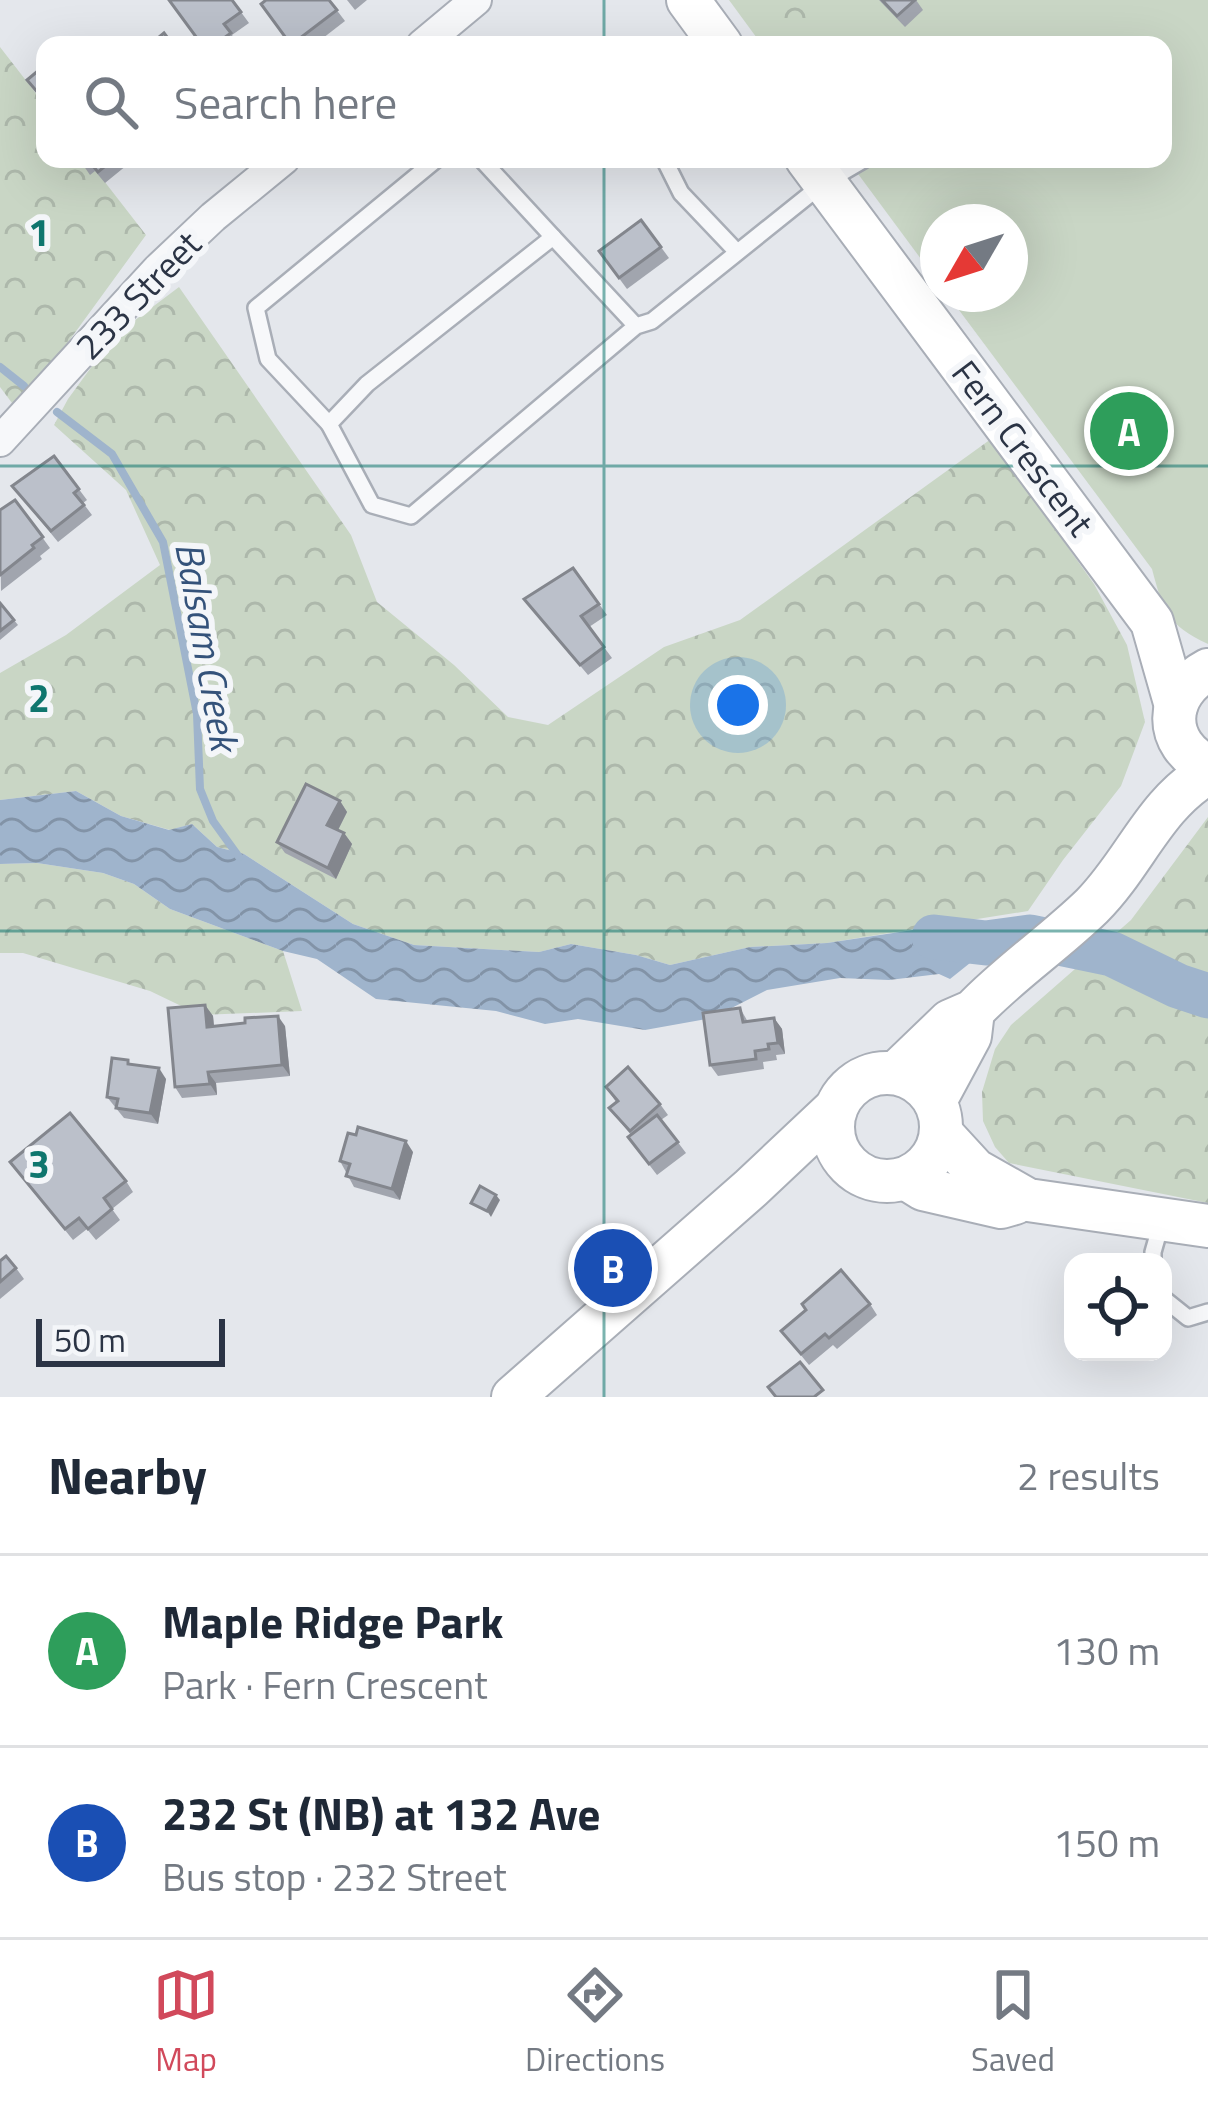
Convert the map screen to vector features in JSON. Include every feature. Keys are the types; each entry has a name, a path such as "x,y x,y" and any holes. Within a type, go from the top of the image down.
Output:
{"main road":[{"path":"688,0 714,36"},
{"name":"Fern Crescent","path":"816,171 1152,622 1208,656"},
{"name":"Fern Crescent","path":"1152,622 1176,721"},
{"path":"1155,819 1183,690 1208,670"},
{"path":"896,1073 950,1021 980,1004 1100,897 1136,853 1155,819 1208,770 1188,753 1176,721"},
{"path":"836,1108 836,1144 857,1173 890,1182 923,1169 935,1155 938,1117 980,1004"},
{"path":"513,1397 752,1189 836,1108 846,1092 878,1074 896,1073 919,1083 975,1170 1028,1200 1158,1242 1208,1226"},
{"path":"752,1189 828,1171 857,1173"},
{"path":"907,1178 923,1190 1001,1207 1028,1200"}],"street":[{"path":"433,36 476,0"},
{"name":"233 Street","path":"0,441 158,269 273,168"}],"lane":[{"path":"426,168 256,308 268,359 329,424 372,505 411,515 637,326 652,321 737,252 816,171"},
{"path":"489,168 637,326"},
{"path":"668,168 681,193 737,252"},
{"path":"329,424 367,384 553,237"},
{"path":"1172,1305 1188,1318 1208,1312"}],"green space":[{"path":"729,0 1208,0 1208,644 1169,615 1152,569 960,312 1028,312 1028,204 920,204 920,258 854,168 1172,168 1172,36 755,36"},
{"path":"757,0 847,0 784,33"},
{"path":"0,47 36,93 36,168 94,168 146,235 18,411 0,387"},
{"path":"179,287 351,535 377,602 508,717 548,725 664,647 740,620 991,439 1094,584 1127,645 1145,722 1121,786 1028,911 827,943 750,947 670,965 571,944 539,952 414,945 353,924 244,854 217,847 192,824 170,830 121,816 76,791 0,800 0,673 66,635 160,565 126,490 54,425 114,336"},
{"path":"1208,817 1208,1203 1009,1163 983,1121 982,1092 995,1049 1011,1025 1131,920"},
{"path":"37,863 103,873 134,884 170,909 283,951 302,1011 200,1015 150,991 23,953 0,953 0,864"}],"water":[{"path":"76,791 121,816 169,830 192,824 217,847 244,854 353,924 414,945 539,952 571,944 670,965 750,947 827,943 979,920 1005,935 950,979 939,974 889,980 840,978 767,990 712,1018 645,1030 578,1019 545,1024 496,1011 376,999 317,959 170,909 134,884 103,873 37,863 0,864 0,800"}],"building":[{"path":"169,0 232,0 241,12 224,24 231,33 227,36 195,36"},
{"path":"266,0 329,0 337,10 303,36 284,36 261,4"},
{"path":"882,0 915,0 897,16"},
{"path":"641,220 661,247 619,278 599,251"},
{"path":"54,456 79,489 74,493 84,505 51,531 12,486"},
{"path":"15,500 43,537 0,575 0,510"},
{"path":"573,568 599,604 581,616 604,647 580,665 524,599"},
{"path":"0,603 14,620 0,631"},
{"path":"306,784 340,801 327,825 344,833 328,868 277,842"},
{"path":"205,1005 207,1027 278,1016 282,1065 208,1072 210,1084 175,1087 168,1008"},
{"path":"740,1008 743,1022 774,1018 778,1043 755,1051 756,1059 710,1065 703,1013"},
{"path":"112,1058 159,1068 150,1113 116,1108 118,1099 107,1097"},
{"path":"628,1067 660,1104 630,1131 609,1108 618,1101 606,1087"},
{"path":"70,1113 126,1181 104,1198 112,1209 88,1229 79,1218 65,1229 10,1162"},
{"path":"657,1115 678,1142 649,1164 628,1137"},
{"path":"358,1127 406,1141 392,1189 346,1176 350,1164 340,1161 348,1133 356,1135"},
{"path":"480,1186 496,1195 487,1211 471,1203"},
{"path":"6,1256 16,1268 0,1282 0,1261"},
{"path":"841,1270 870,1304 801,1354 781,1331 806,1310 802,1304"},
{"path":"800,1362 823,1390 814,1397 776,1397 768,1387"}],"waterway":[{"name":"Balsam Creek","path":"0,367 24,386"},
{"name":"Balsam Creek","path":"57,412 112,454 163,542 197,714 200,789 213,821 239,857"},
{"path":"934,937 986,943 1030,937 1112,954 1208,996"}],"place":[{"name":"Maple Ridge Park","path":"1129,431"},
{"name":"232 St (NB) at 132 Ave","path":"613,1268"}]}
